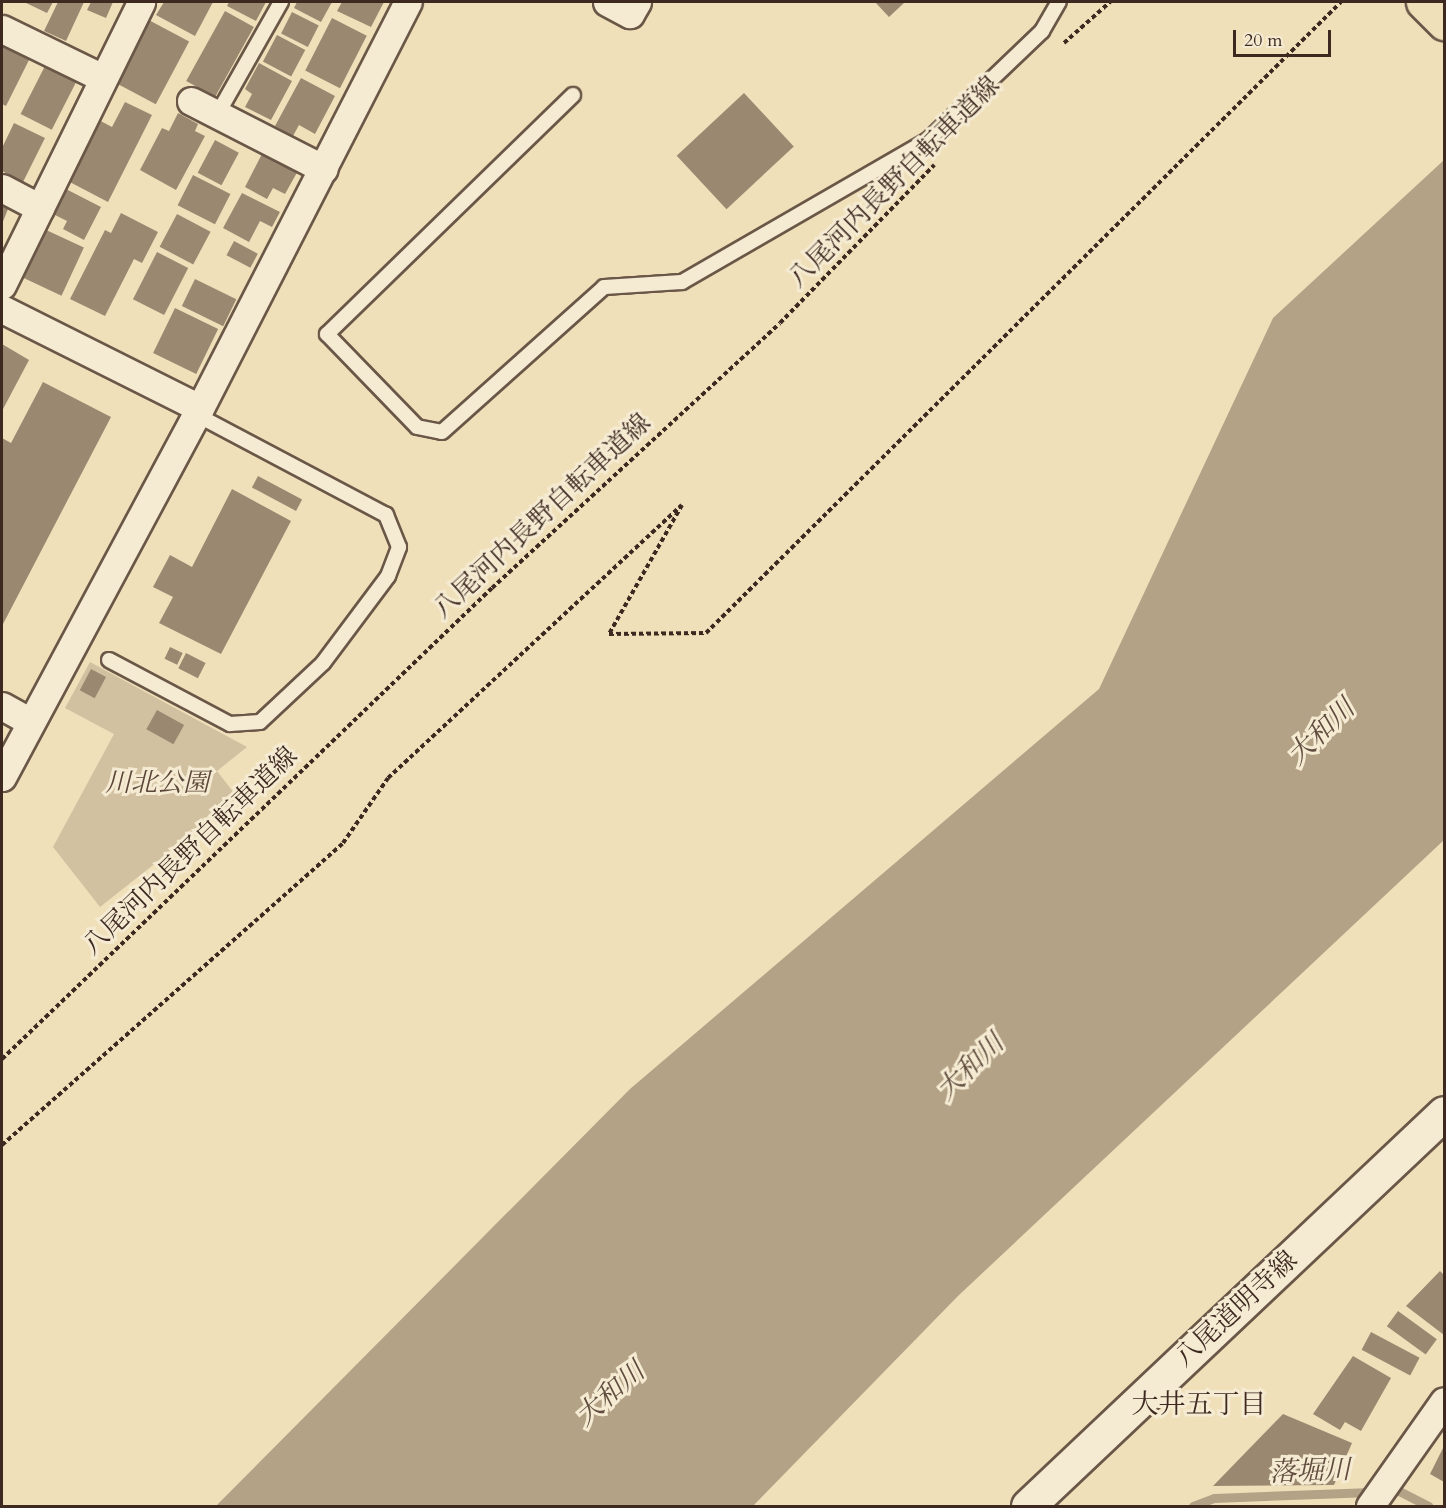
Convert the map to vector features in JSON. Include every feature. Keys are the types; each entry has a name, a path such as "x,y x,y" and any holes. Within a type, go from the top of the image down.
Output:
{"highway":[{"path":"1423,2 1444,23"}],"main road":[{"name":"八尾道明寺線","path":"1028,1506 1444,1113"}],"street":[{"path":"2,285 141,2"},
{"path":"2,777 199,411 408,2"},
{"path":"607,2 630,14 637,2"},
{"path":"2,29 103,78"},
{"path":"191,102 324,169"},
{"path":"2,188 40,208"},
{"path":"2,309 199,411"},
{"path":"2,706 31,722"},
{"path":"1370,1506 1443,1407"}],"lane":[{"path":"218,116 282,2"},
{"path":"573,95 327,333 417,427 442,432 604,287 682,282 928,140 1042,31 1059,2"},
{"path":"108,660 230,724 260,722 323,663 388,576 399,547 386,515 199,411"}],"path":[{"path":"1056,50 1110,2"},
{"path":"2,1145 344,843 388,778 682,505 609,634 706,633 1341,2"},
{"name":"八尾河内長野自転車道線","path":"2,1059 492,588 780,324 942,158"}],"green space":[{"name":"川北公園","path":"90,662 247,747 217,771 238,798 100,907 53,847 114,734 65,708"}],"water":[{"name":"大和川","path":"1444,160 1444,840 958,1296 753,1506 216,1506 630,1089 1099,689 1273,318"}],"building":[{"path":"24,2 53,2 47,13"},
{"path":"58,2 84,2 66,41 44,31"},
{"path":"91,2 113,2 106,18 87,10"},
{"path":"164,2 213,2 195,36 156,15"},
{"path":"229,2 266,2 256,21 227,6"},
{"path":"297,2 332,2 321,22 294,8"},
{"path":"342,2 384,2 371,27 337,11"},
{"path":"875,2 905,2 889,17"},
{"path":"225,11 254,27 215,97 186,81"},
{"path":"292,12 319,26 308,47 281,33"},
{"path":"145,18 189,41 156,104 112,81"},
{"path":"332,18 367,36 340,88 305,71"},
{"path":"277,35 305,50 291,77 263,61"},
{"path":"2,44 30,58 6,106 2,104"},
{"path":"259,63 292,81 271,120 245,107 252,94 245,89"},
{"path":"46,64 77,80 52,130 21,114"},
{"path":"301,78 335,96 315,134 299,125 293,136 275,126"},
{"path":"744,93 794,146 727,209 677,156"},
{"path":"125,102 152,115 108,202 64,179 95,118 112,127"},
{"path":"178,113 198,124 195,131 205,136 176,190 140,170 162,128 169,131"},
{"path":"14,123 45,138 23,182 2,171 2,148"},
{"path":"215,140 239,153 221,185 198,173"},
{"path":"264,150 299,169 285,194 273,188 267,199 245,187"},
{"path":"193,175 230,194 215,224 178,205"},
{"path":"62,187 101,207 84,240 63,229 67,221 49,212"},
{"path":"242,193 280,212 272,227 260,221 249,242 223,228"},
{"path":"2,206 8,209 2,224"},
{"path":"121,213 158,232 142,263 134,259 105,316 70,299 105,230 111,233"},
{"path":"177,214 211,232 193,265 160,247"},
{"path":"44,229 84,248 61,296 22,277"},
{"path":"234,241 258,254 250,268 226,255"},
{"path":"157,252 188,268 164,315 133,299"},
{"path":"195,279 236,299 223,326 182,306"},
{"path":"175,308 218,329 196,374 153,353"},
{"path":"2,344 29,360 2,411"},
{"path":"43,382 111,417 2,626 2,438 11,443"},
{"path":"258,476 302,499 296,511 252,487"},
{"path":"232,489 291,521 221,654 159,623 173,597 153,587 170,555 192,567"},
{"path":"170,647 183,653 177,665 165,659"},
{"path":"186,653 206,663 198,678 178,668"},
{"path":"91,669 106,677 95,698 80,690"},
{"path":"157,710 184,725 173,744 146,729"},
{"path":"1440,1271 1444,1275 1444,1335 1406,1306"},
{"path":"1398,1311 1437,1339 1426,1355 1387,1326"},
{"path":"1371,1332 1420,1358 1410,1375 1362,1350"},
{"path":"1353,1356 1391,1378 1361,1431 1345,1422 1340,1430 1313,1414"},
{"path":"1283,1414 1352,1443 1334,1485 1213,1486"},
{"path":"1444,1446 1444,1482 1430,1474"}],"waterway":[{"name":"落堀川","path":"1193,1506 1214,1498 1399,1491 1428,1506"}],"district":[{"name":"大井五丁目","path":"1199,1405"}]}
